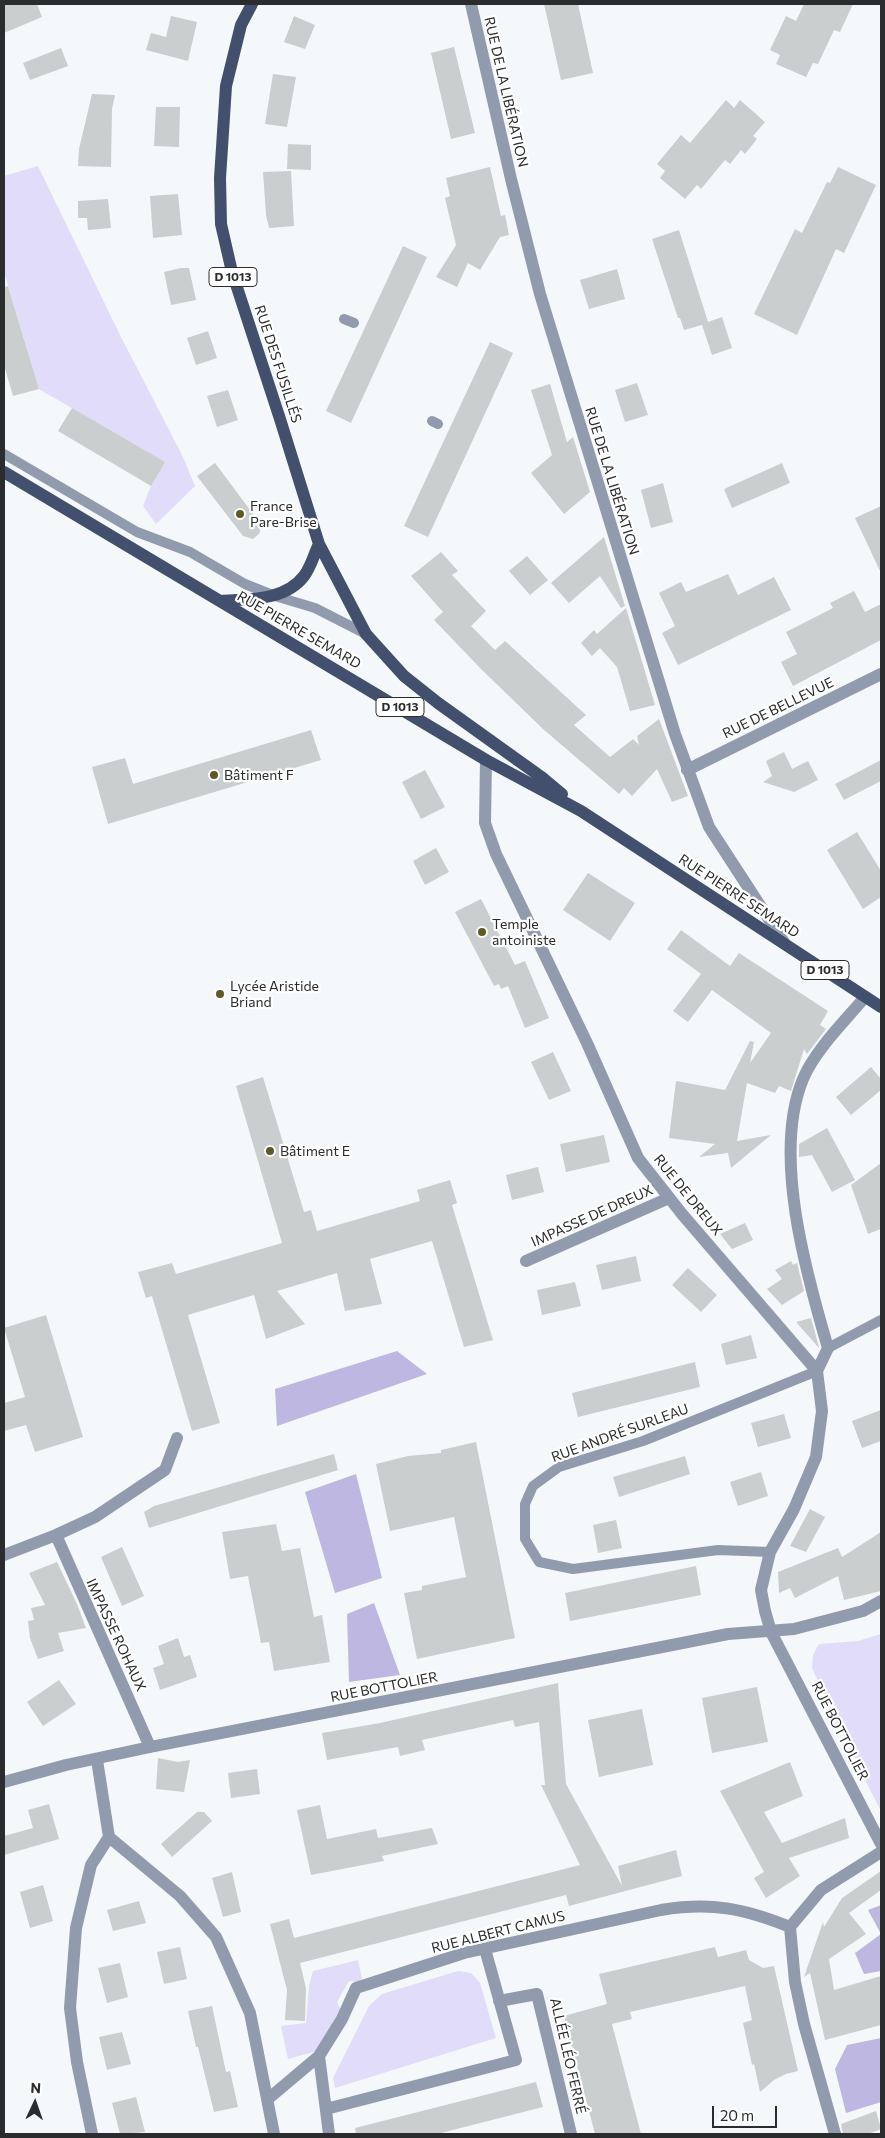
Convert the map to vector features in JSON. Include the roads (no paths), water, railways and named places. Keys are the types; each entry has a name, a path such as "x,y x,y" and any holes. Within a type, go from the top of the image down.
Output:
{"main road":[{"name":"RUE DES FUSILLÉS","path":"252,4 242,25 226,86 220,178 221,224 232,272 319,544 366,634"},
{"name":"RUE PIERRE SEMARD","path":"4,472 486,760 581,811 881,1007"},
{"path":"221,602 275,596 299,582 305,575 319,544"},
{"name":"RUE PIERRE SEMARD","path":"366,634 404,676 431,698 544,779 581,811"}],"street":[{"name":"RUE DE LA LIBÉRATION","path":"470,4 540,294 591,465 687,770 709,827 785,944"},
{"name":"RUE DE BELLEVUE","path":"687,770 881,674"},
{"name":"RUE DE DREUX","path":"486,760 485,822 496,854 587,1043 638,1158 669,1198 817,1371"},
{"path":"771,1632 761,1590 770,1552 794,1509 816,1457 822,1411 817,1371 828,1348 808,1277 795,1199 791,1160 795,1101 804,1077 815,1058 864,997"},
{"name":"IMPASSE DE DREUX","path":"526,1261 669,1198"},
{"path":"4,1555 56,1535 95,1517 164,1470 177,1438"},
{"name":"IMPASSE ROHAUX","path":"56,1535 150,1747"},
{"name":"RUE BOTTOLIER","path":"4,1782 66,1765 97,1760 150,1747 728,1634 771,1632 794,1628 863,1610 881,1601"},
{"name":"RUE BOTTOLIER","path":"771,1632 881,1844"},
{"path":"97,1760 109,1837 180,1896 216,1938 250,2013 274,2134"},
{"path":"92,2134 70,2008 76,1928 88,1874 91,1865 109,1837"},
{"path":"835,2134 804,2024 795,1982 790,1927 821,1890 881,1852"},
{"name":"RUE ALBERT CAMUS","path":"268,2099 319,2056 342,2019 356,1988 485,1949 690,1905 722,1906 757,1914 790,1927"},
{"path":"326,2109 516,2060 485,1949"},
{"name":"ALLÉE LÉO FERRÉ","path":"499,2000 537,1994 571,2134"},
{"path":"319,2056 329,2134"}],"lane":[{"path":"4,454 138,532 190,552 245,584 275,596 315,608 366,634"},
{"path":"828,1348 881,1320"},
{"name":"RUE ANDRÉ SURLEAU","path":"770,1552 718,1550 573,1569 539,1562 525,1539 525,1504 533,1486 559,1467 643,1441 817,1371"}],"place":[{"name":"France Pare-Brise","path":"240,514"},
{"name":"Bâtiment F","path":"214,775"},
{"name":"Temple antoiniste","path":"482,932"},
{"name":"Lycée Aristide Briand","path":"220,994"},
{"name":"Bâtiment E","path":"270,1151"}]}
